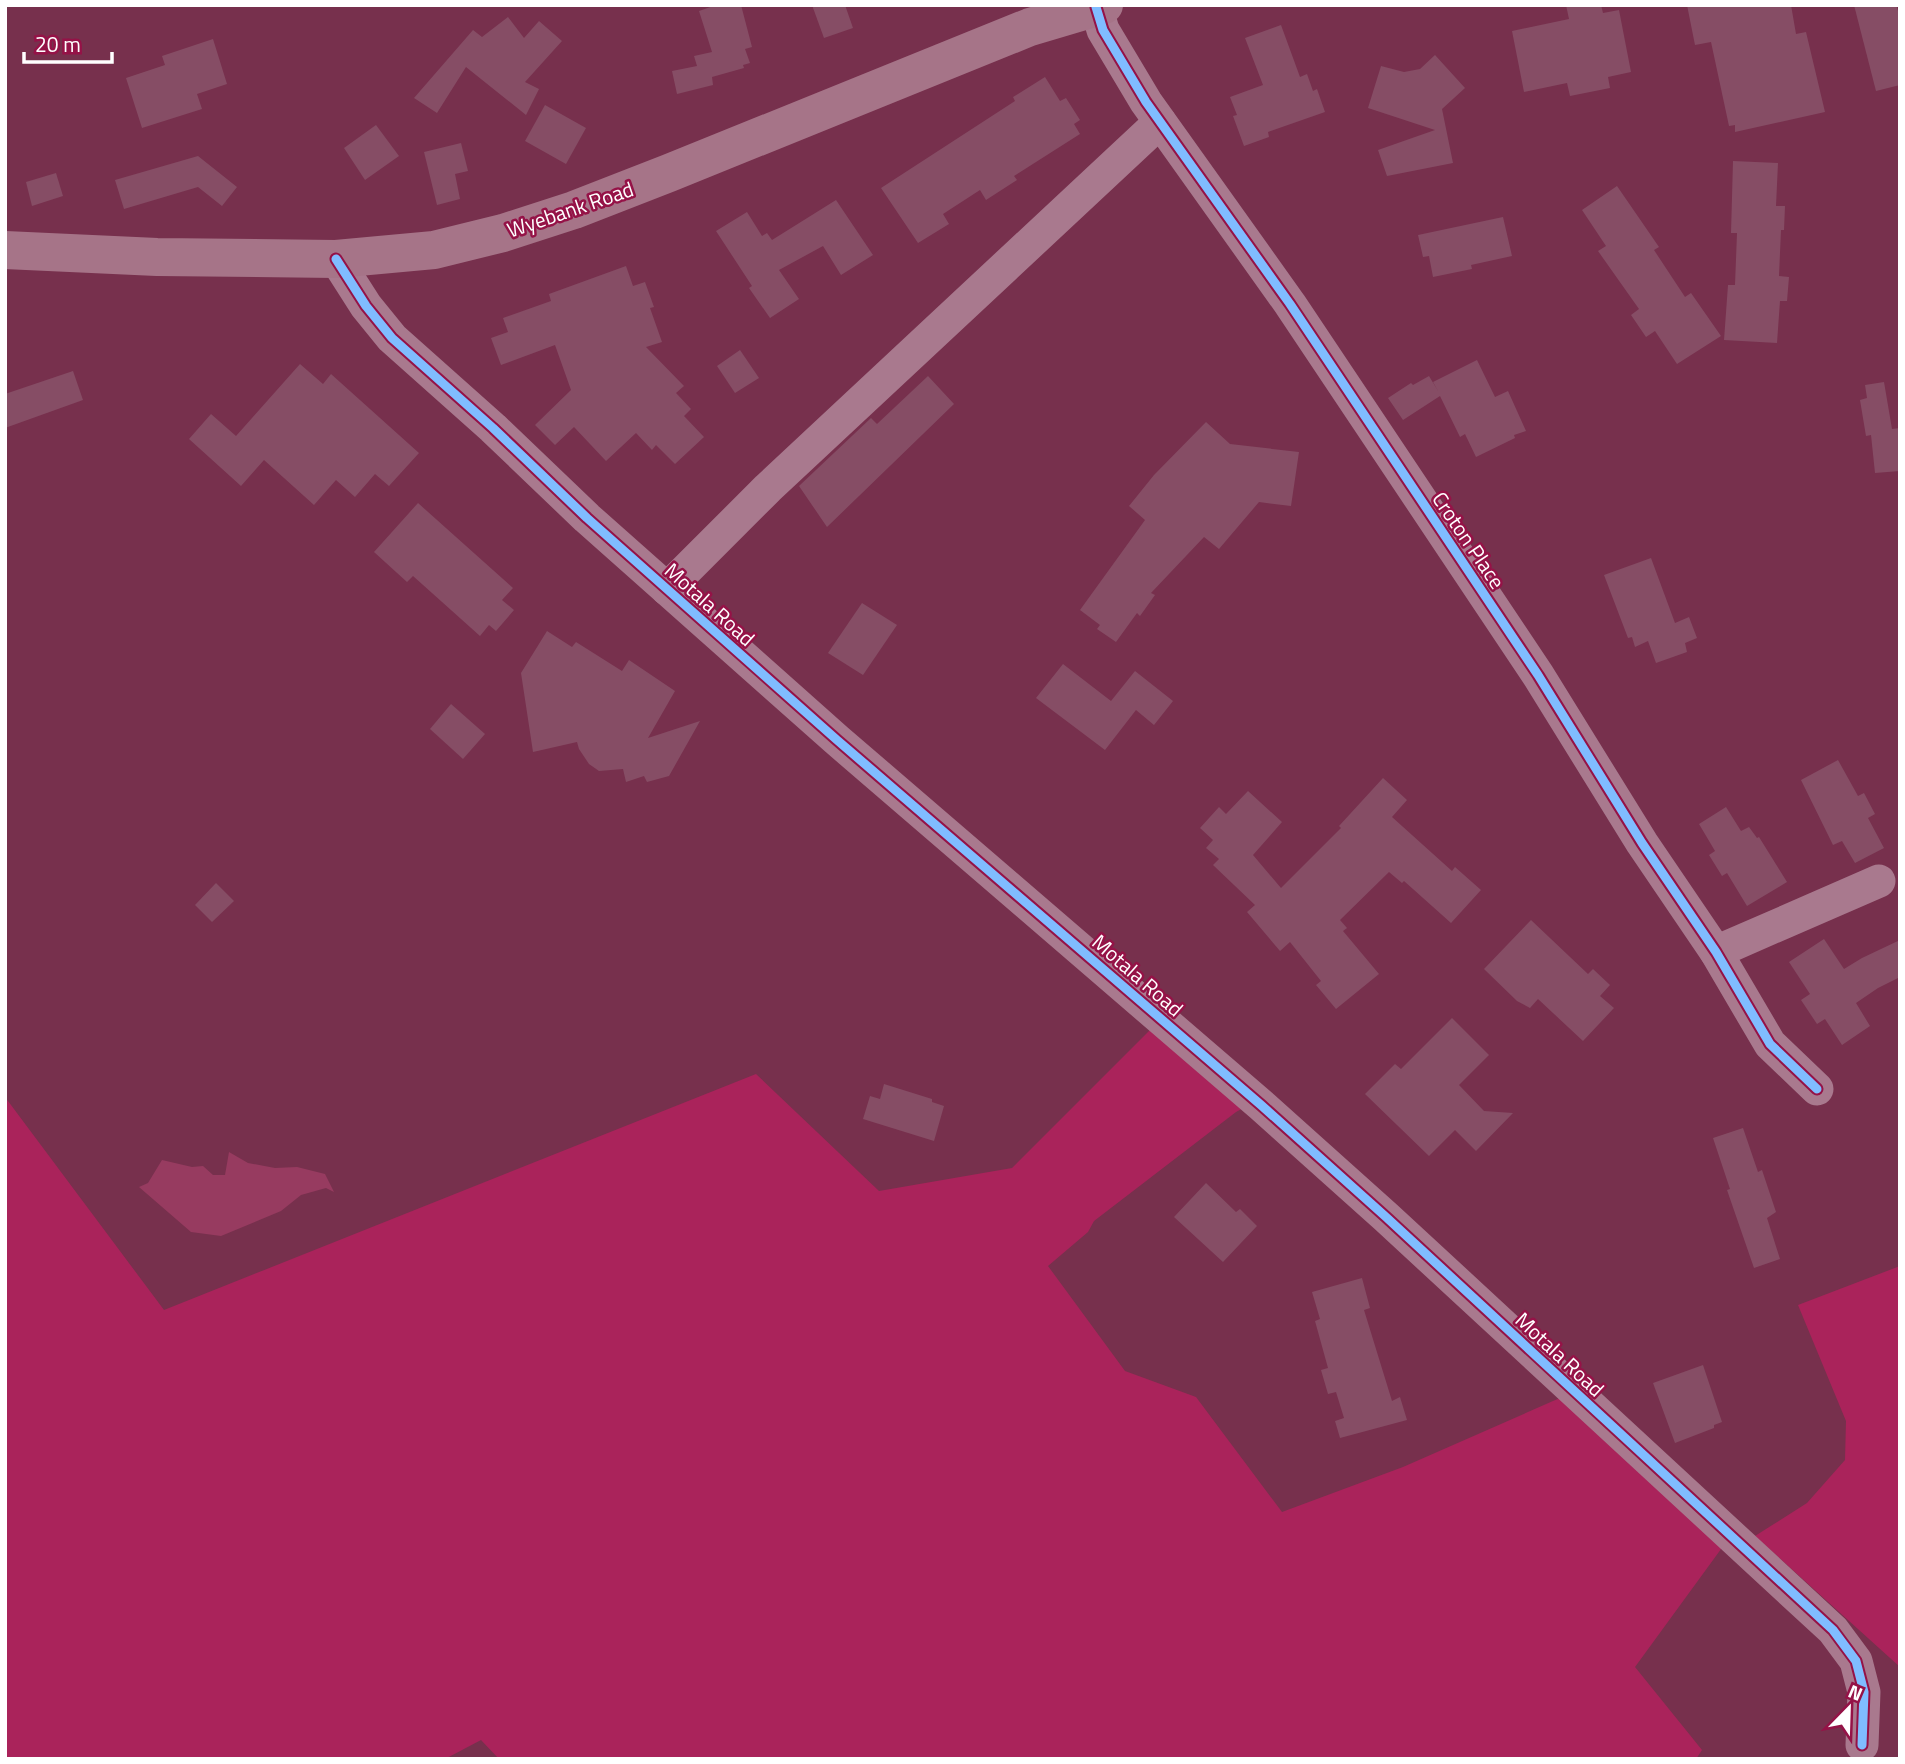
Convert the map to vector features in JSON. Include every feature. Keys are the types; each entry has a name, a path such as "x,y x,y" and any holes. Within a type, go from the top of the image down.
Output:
{"street":[{"name":"Wyebank Road","path":"5,250 157,257 335,259 434,250 503,233 574,210 669,173 879,87 1028,16 1100,6"},
{"name":"Croton Place","path":"1100,6 1102,30 1160,122 1290,304 1538,675 1642,843 1716,952 1770,1044 1817,1089"},
{"path":"667,589 768,488 1160,122"},
{"name":"Motala Road","path":"335,259 366,306 392,338 493,428 587,518 836,740 1261,1105 1833,1630 1856,1661 1864,1692 1862,1745"},
{"path":"1716,952 1879,881"}],"shaded area":[{"path":"1162,1018 1258,1100 1236,1112 1094,1221 1088,1232 1048,1266 1125,1371 1196,1397 1282,1512 1403,1467 1578,1390 1732,1534 1635,1667 1702,1750 1696,1759 499,1759 481,1740 445,1759 5,1759 5,1097 164,1310 756,1074 879,1191 1012,1168"},
{"path":"229,1152 248,1163 275,1168 297,1167 325,1174 334,1192 326,1188 301,1195 281,1211 221,1236 191,1232 139,1187 148,1183 162,1160 192,1167 203,1166 213,1175 225,1175"},
{"path":"1900,1266 1900,1667 1755,1536 1807,1503 1845,1460 1846,1421 1798,1305"}],"building":[{"path":"716,5 741,5 752,47 745,49 750,63 743,65 744,68 712,77 713,85 677,94 672,71 697,66 694,56 712,52 699,11"},
{"path":"812,5 845,5 853,28 824,38"},
{"path":"1566,5 1601,5 1603,13 1619,10 1631,72 1608,77 1610,88 1570,96 1567,83 1524,92 1512,31 1569,19"},
{"path":"1687,5 1791,5 1796,34 1806,32 1825,112 1735,132 1735,125 1729,126 1711,42 1695,45"},
{"path":"1854,5 1896,5 1900,17 1900,85 1876,91"},
{"path":"508,17 524,38 539,21 562,41 525,82 539,89 526,115 466,67 437,113 414,98 473,30 482,37"},
{"path":"1281,25 1300,77 1307,74 1313,91 1317,89 1325,112 1268,132 1269,137 1244,146 1233,116 1237,115 1230,97 1263,85 1245,38"},
{"path":"213,39 227,84 197,94 202,109 142,128 126,78 165,65 162,56"},
{"path":"1435,55 1465,88 1442,109 1453,163 1387,176 1378,150 1435,130 1368,108 1381,66 1404,72 1420,69"},
{"path":"1045,77 1060,101 1066,98 1080,120 1074,124 1080,134 1014,176 1017,180 986,200 980,190 943,214 949,224 918,243 881,188 1015,101 1013,97"},
{"path":"545,105 586,128 566,164 525,141"},
{"path":"376,125 399,156 365,180 344,148"},
{"path":"461,143 468,171 455,174 460,199 437,205 424,152"},
{"path":"198,156 237,187 222,206 198,187 124,209 115,180"},
{"path":"1733,161 1778,163 1776,206 1785,206 1779,276 1789,277 1787,301 1780,301 1777,343 1724,340 1728,285 1735,285 1737,233 1731,233"},
{"path":"56,173 63,196 32,206 26,182"},
{"path":"1617,186 1659,247 1654,250 1685,297 1691,293 1721,336 1677,364 1655,331 1646,337 1631,315 1639,309 1598,251 1606,246 1582,210"},
{"path":"836,200 873,255 841,275 823,246 779,270 799,299 770,318 716,231 747,212 762,236 767,233 772,240"},
{"path":"1503,217 1512,256 1471,265 1472,269 1433,277 1429,256 1423,257 1418,235"},
{"path":"626,266 633,286 645,282 654,307 650,308 662,342 646,347 684,386 676,393 691,409 684,416 704,437 675,464 656,445 652,450 636,433 606,461 574,427 555,445 535,425 571,390 555,345 501,365 491,338 508,332 503,318 551,301 549,294"},
{"path":"740,350 759,378 735,393 717,366"},
{"path":"1477,360 1495,397 1508,391 1526,431 1476,457 1465,434 1460,437 1440,396 1403,420 1388,398 1411,383 1413,385 1429,376 1438,391 1433,382"},
{"path":"300,364 323,384 331,374 419,453 389,486 375,474 355,497 336,480 314,505 264,460 241,486 189,439 211,414 236,436"},
{"path":"73,371 83,400 5,428 5,394"},
{"path":"928,376 954,404 827,527 799,486 871,418 877,424"},
{"path":"1884,382 1892,429 1900,428 1900,471 1875,473 1871,435 1866,436 1860,400 1867,398 1865,385"},
{"path":"1206,422 1230,444 1299,452 1291,506 1259,502 1219,549 1204,537 1151,593 1155,595 1140,616 1137,613 1116,642 1097,629 1100,625 1080,610 1145,520 1129,506 1154,475"},
{"path":"418,503 513,588 502,600 514,610 496,631 489,625 480,636 413,576 407,582 374,552"},
{"path":"1651,558 1675,623 1689,617 1697,638 1685,643 1687,652 1656,663 1648,641 1635,647 1632,637 1628,638 1604,575"},
{"path":"862,603 897,625 863,675 828,653"},
{"path":"547,631 572,647 576,642 622,671 629,660 675,691 648,738 700,721 669,776 647,782 644,776 626,782 623,769 599,771 589,764 577,742 533,752 521,673"},
{"path":"1063,664 1111,701 1135,671 1173,701 1154,725 1136,710 1105,750 1036,698"},
{"path":"451,704 485,734 463,759 430,729"},
{"path":"1838,760 1858,796 1864,793 1875,814 1868,818 1884,848 1855,863 1842,841 1833,845 1801,780"},
{"path":"1383,778 1407,800 1392,817 1452,871 1455,867 1481,890 1451,923 1404,881 1402,883 1389,872 1340,920 1347,928 1343,931 1379,974 1336,1009 1316,985 1321,981 1290,942 1280,951 1247,912 1255,905 1213,865 1219,859 1206,848 1213,840 1200,828 1219,807 1226,814 1248,791 1282,822 1253,855 1281,888 1341,828 1339,826"},
{"path":"1726,807 1741,831 1749,827 1757,838 1759,837 1787,882 1747,906 1727,873 1722,876 1709,855 1715,851 1699,824"},
{"path":"216,883 234,901 212,922 195,905"},
{"path":"1531,920 1588,974 1593,969 1610,985 1600,996 1614,1008 1583,1041 1538,999 1530,1008 1517,1001 1484,969"},
{"path":"1824,939 1844,969 1900,940 1900,977 1856,1003 1870,1026 1842,1045 1825,1019 1817,1024 1801,1000 1810,994 1789,962"},
{"path":"1452,1018 1489,1055 1459,1085 1484,1111 1513,1113 1476,1151 1455,1130 1429,1156 1365,1094 1395,1064 1401,1069"},
{"path":"884,1084 932,1099 932,1102 944,1106 934,1141 863,1119 870,1096 880,1099"},
{"path":"1743,1128 1758,1172 1762,1170 1776,1212 1767,1218 1780,1259 1754,1268 1727,1190 1730,1189 1713,1138"},
{"path":"1206,1183 1236,1212 1240,1209 1257,1226 1223,1262 1174,1217"},
{"path":"1362,1278 1370,1308 1364,1310 1392,1401 1400,1397 1407,1420 1340,1438 1335,1421 1344,1418 1336,1392 1328,1394 1321,1370 1328,1368 1315,1321 1320,1319 1312,1292"},
{"path":"1703,1365 1722,1422 1714,1425 1714,1428 1675,1443 1653,1383"}],"cycle path":[{"path":"1096,7 1103,30 1146,102 1290,304 1538,675 1642,843 1716,952 1770,1044 1817,1089"},
{"path":"336,259 366,306 392,338 493,428 587,518 837,740 1261,1105 1833,1630 1856,1661 1864,1692 1862,1745"}]}
